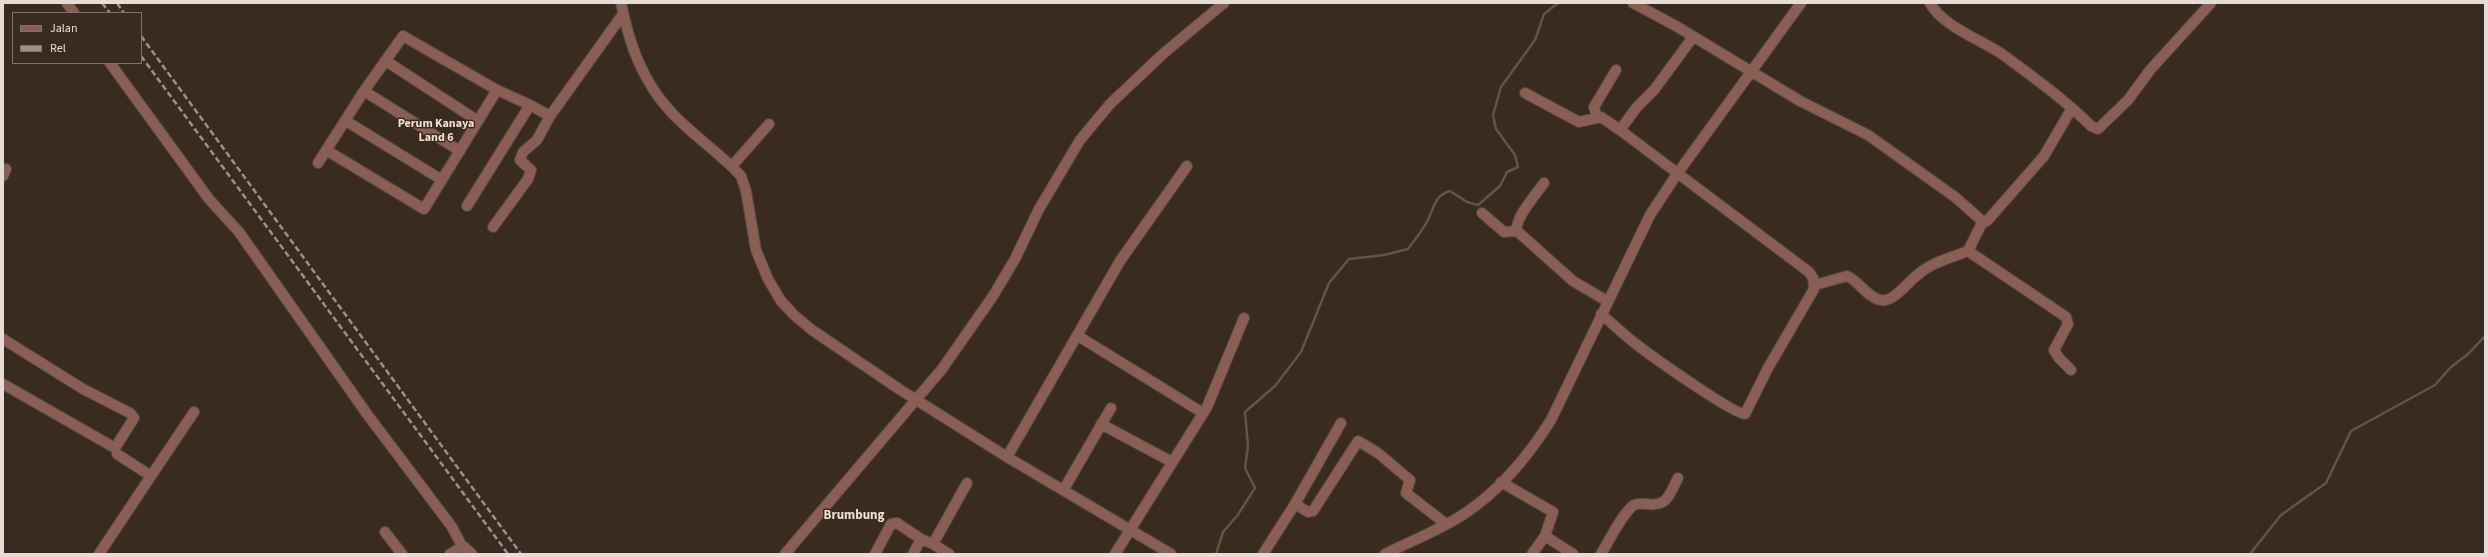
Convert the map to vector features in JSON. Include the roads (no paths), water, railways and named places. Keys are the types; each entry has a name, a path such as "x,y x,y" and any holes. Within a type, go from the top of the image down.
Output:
{"street":[{"path":"67,3 73,12"},
{"path":"620,3 628,38 642,72 658,95 671,112 732,166 741,176 746,191 756,250 768,280 781,301 812,330 916,399 1007,457 1064,489 1129,530 1171,554"},
{"path":"785,554 942,369 1015,260 1039,209 1080,140 1110,104 1164,53 1224,3"},
{"path":"1633,3 1800,101 1868,135 1979,216 1981,224"},
{"path":"1385,554 1446,524 1472,509 1501,482 1527,453 1551,420 1642,230 1677,174 1801,3"},
{"path":"1930,3 1941,17 2000,53 2072,108 2094,128 2102,127 2128,100 2150,70 2211,3"},
{"path":"493,227 528,179 531,170 520,160 523,152 537,140 550,116 623,14"},
{"path":"318,163 364,91 406,35 497,90 550,116"},
{"path":"1620,130 1637,107 1654,90 1693,37"},
{"path":"386,61 478,121"},
{"path":"111,64 172,151 209,199 239,232 367,414 454,530 462,546 472,554"},
{"path":"1597,118 1594,107 1616,70"},
{"path":"326,150 422,209 426,208 497,90"},
{"path":"364,91 460,151"},
{"path":"1525,93 1581,122 1603,118 1809,272 1815,285"},
{"path":"467,206 530,105"},
{"path":"1601,314 1635,344 1723,403 1741,414 1745,414 1768,368 1815,285 1847,276 1874,298 1884,300 1892,297 1935,262 1968,251 1981,224 1987,221 2044,156 2072,108"},
{"path":"346,121 442,180"},
{"path":"732,166 769,124"},
{"path":"1007,457 1120,261 1188,166"},
{"path":"1544,183 1521,216 1516,227 1517,231 1573,281 1607,301"},
{"path":"1482,213 1504,232 1517,231"},
{"path":"1968,251 2066,317 2068,324 2054,350 2059,358 2071,370"},
{"path":"1115,554 1203,413 1244,318"},
{"path":"1078,336 1203,413"},
{"path":"3,339 83,389 130,413 134,418 115,448 3,384"},
{"path":"1064,489 1111,408"},
{"path":"99,554 194,412"},
{"path":"1263,554 1295,504 1341,423"},
{"path":"1102,424 1172,462"},
{"path":"1295,504 1308,512 1313,510 1355,443 1359,441 1378,453 1410,480 1406,493 1446,524"},
{"path":"117,454 151,476"},
{"path":"1601,554 1630,509 1639,504 1657,506 1662,504 1678,478"},
{"path":"1501,482 1552,510 1554,515 1545,536 1532,554"},
{"path":"933,544 967,484"},
{"path":"875,554 892,524 897,523 921,539 933,544 949,554"},
{"path":"385,532 402,554"},
{"path":"1545,536 1573,554"},
{"path":"913,554 921,539"},
{"path":"450,554 462,546"}],"waterway":[{"path":"1216,554 1223,532 1237,516 1255,488 1245,468 1248,446 1245,412 1275,386 1301,352 1329,283 1349,259 1384,255 1408,249 1426,224 1436,202 1441,195 1450,191 1467,202 1478,205 1500,186 1507,172 1518,167 1515,155 1496,129 1493,115 1501,87 1535,40 1544,14 1558,3"},
{"path":"2250,554 2281,515 2326,483 2351,431 2435,385 2450,368 2468,354 2485,336"}],"railway":[{"path":"102,3 109,12"},
{"path":"117,3 123,12"},
{"path":"142,37 521,554"},
{"path":"142,57 508,554"}],"district":[{"name":"Perum Kanaya Land 6","path":"436,131"},
{"name":"Brumbung","path":"854,516"}]}
